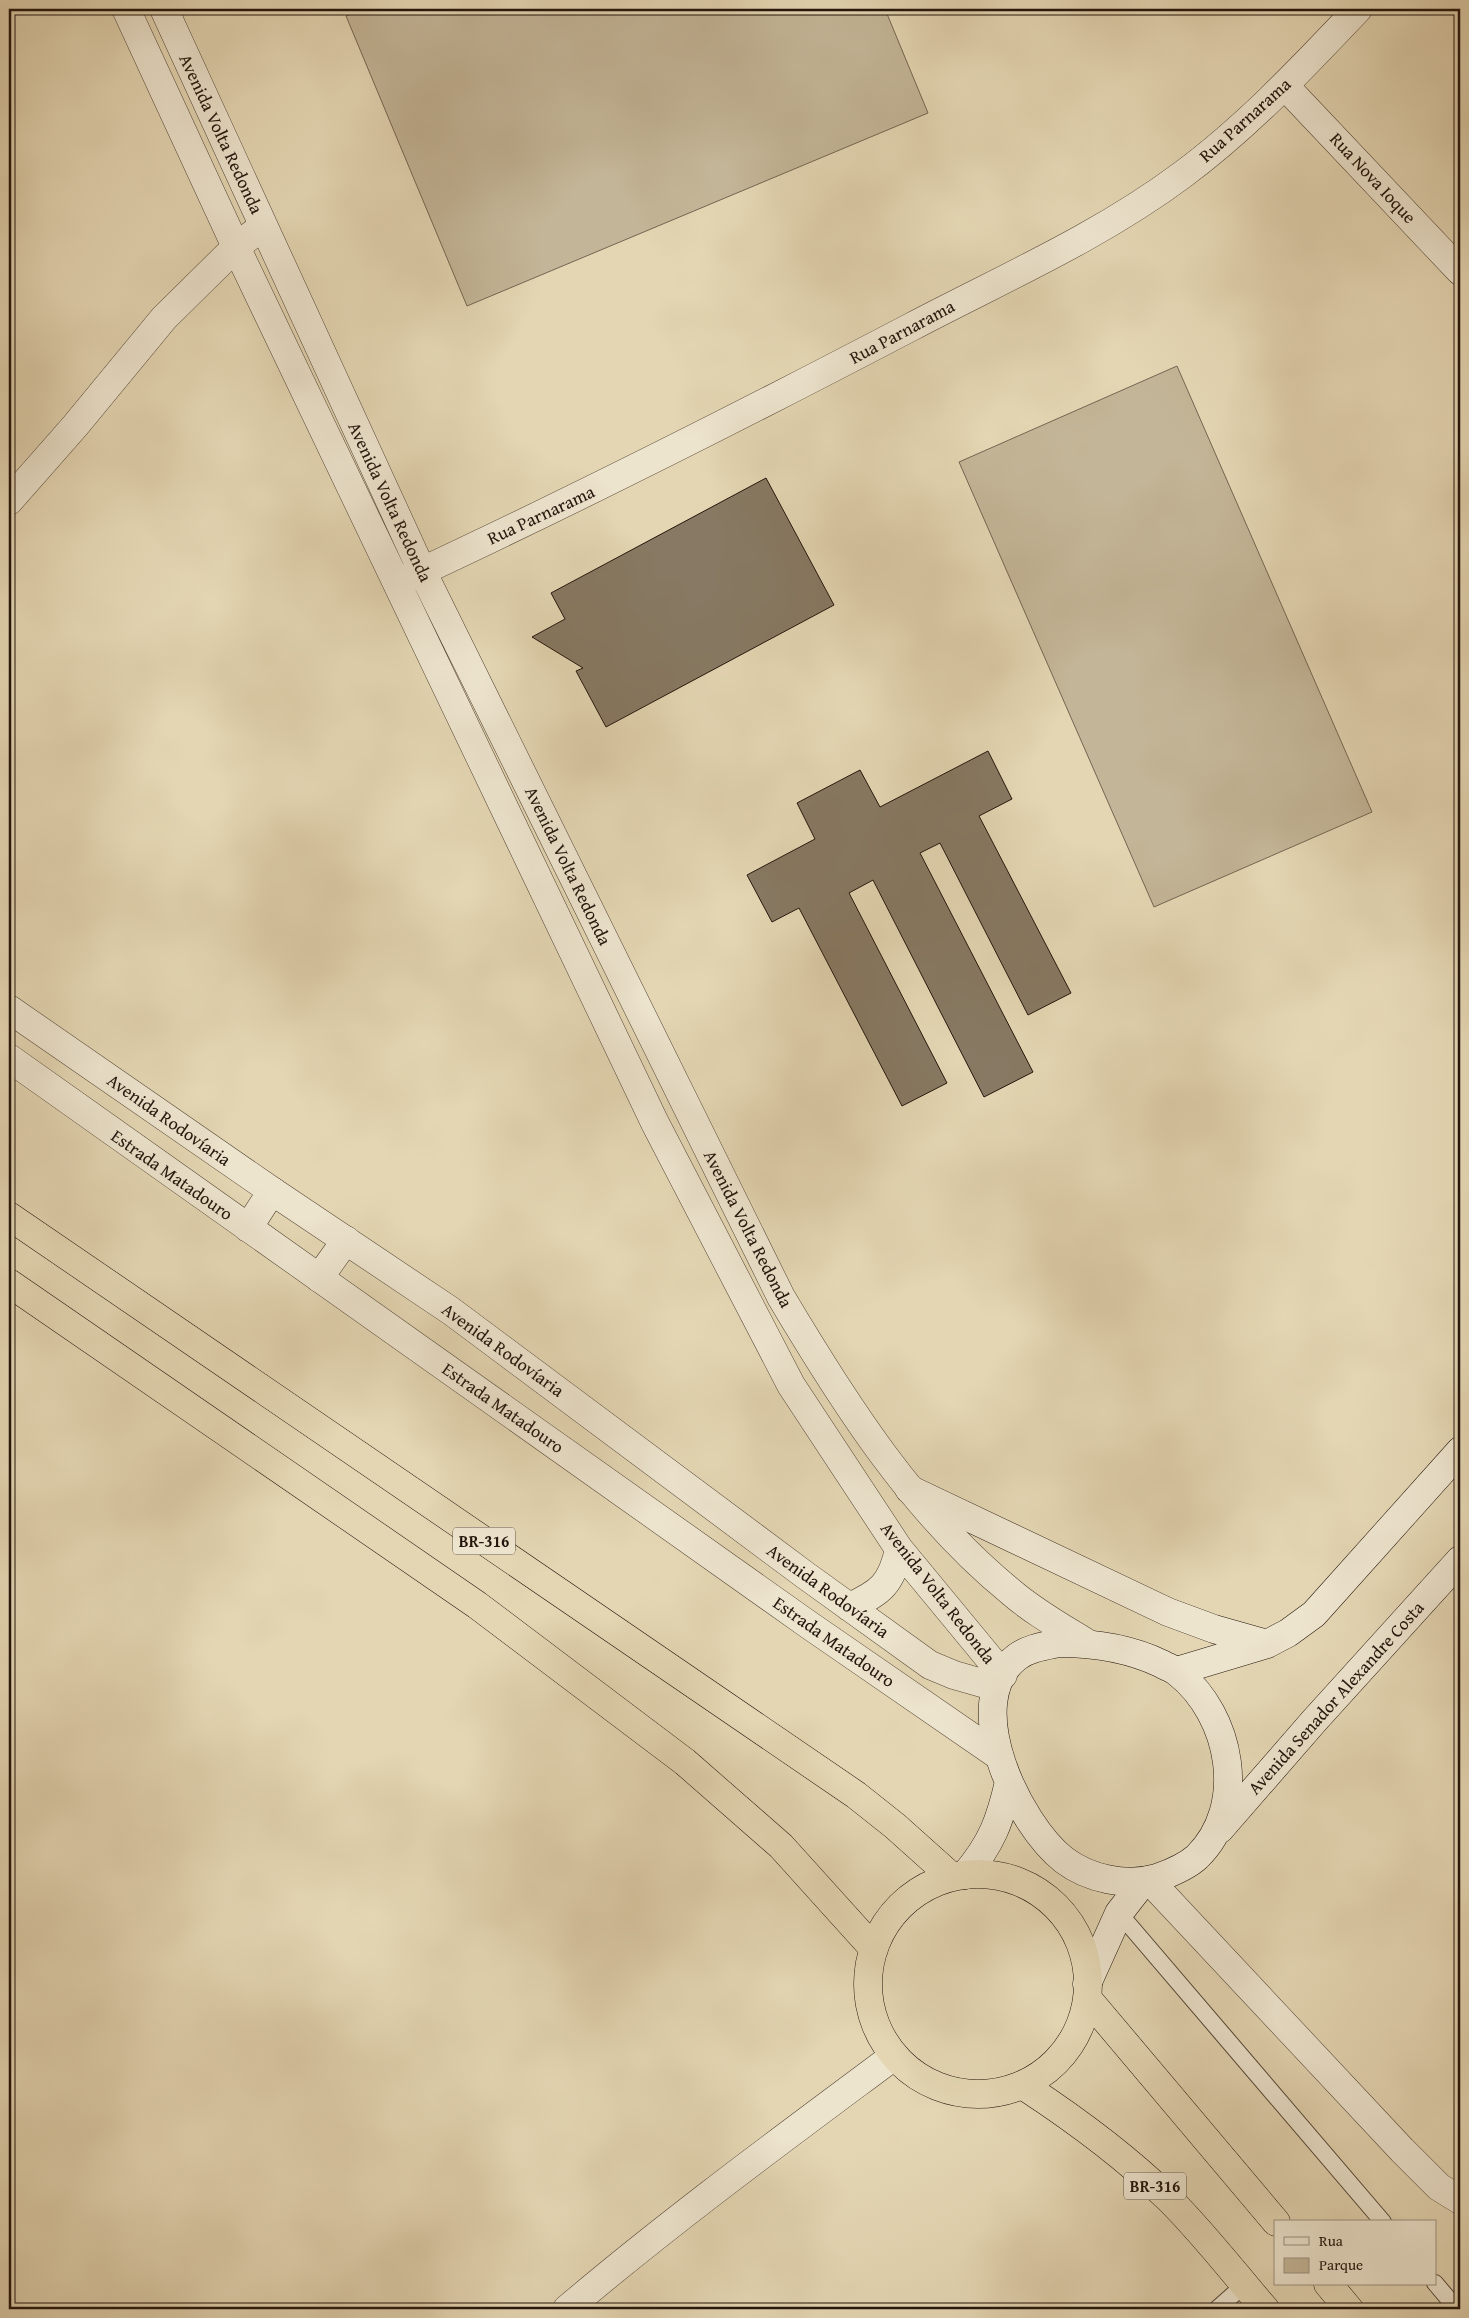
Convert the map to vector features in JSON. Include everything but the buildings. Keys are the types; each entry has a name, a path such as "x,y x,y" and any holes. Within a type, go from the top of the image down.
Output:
{"highway":[{"name":"BR-316","path":"9,1216 856,1796 959,1876"},
{"path":"9,1283 477,1605 684,1762 782,1846 874,1949"},
{"path":"979,1873 1016,1880 1048,1898 1073,1926 1087,1962 1088,1991 1077,2035 1054,2064 1024,2086 988,2095 953,2092 921,2079 894,2056 879,2032 870,2005 868,1976 874,1949 885,1924 903,1902 926,1886 959,1876 979,1873"},
{"path":"1088,1991 1274,2220"},
{"name":"BR-316","path":"1024,2086 1078,2122 1124,2158 1171,2201 1265,2309"},
{"path":"1330,2286 1349,2309"}],"street":[{"name":"Avenida Volta Redonda","path":"126,9 236,247 664,1141 791,1385 899,1550 999,1681"},
{"name":"Avenida Volta Redonda","path":"164,9 422,572 781,1297 825,1371 909,1488 942,1528 1011,1593 1087,1643"},
{"name":"Rua Parnarama","path":"397,583 588,493 1082,238 1129,211 1182,175 1233,134 1285,86 1358,9"},
{"name":"Rua Nova Ioque","path":"1285,86 1460,271"},
{"path":"9,501 75,426 164,318 236,247 263,226"},
{"name":"Avenida Rodovíaria","path":"9,1009 272,1191 451,1311 930,1666 954,1675 999,1681"},
{"name":"Estrada Matadouro","path":"9,1058 809,1625 999,1756"},
{"path":"248,1228 272,1191"},
{"path":"319,1278 346,1240"},
{"path":"1177,1672 1268,1644 1288,1633 1314,1614 1460,1451"},
{"path":"909,1488 1168,1612 1214,1629 1268,1644"},
{"path":"849,1607 883,1588 895,1568 899,1550"},
{"name":"Avenida Senador Alexandre Costa","path":"1212,1838 1223,1816 1226,1796 1228,1770 1224,1745 1216,1720 1201,1696 1177,1672 1142,1655 1087,1643 1059,1643 1037,1647 1016,1658 999,1681 994,1726 999,1756 1009,1782 1027,1815 1047,1842 1064,1860 1085,1872 1123,1882 1146,1880 1183,1867 1197,1857 1314,1721 1460,1560"},
{"path":"959,1876 984,1853 1002,1811 1009,1782"},
{"path":"1088,1991 1119,1912 1146,1880 1402,2150 1439,2187 1460,2200"},
{"path":"567,2309 683,2215 894,2056"}],"lane":[{"path":"1119,1912 1381,2220"},
{"path":"1436,2284 1458,2309"},
{"path":"1217,2309 1244,2285"}],"green space":[{"path":"363,9 885,9 928,113 467,306 346,16"},
{"path":"1177,366 1372,812 1154,907 959,462"}]}
